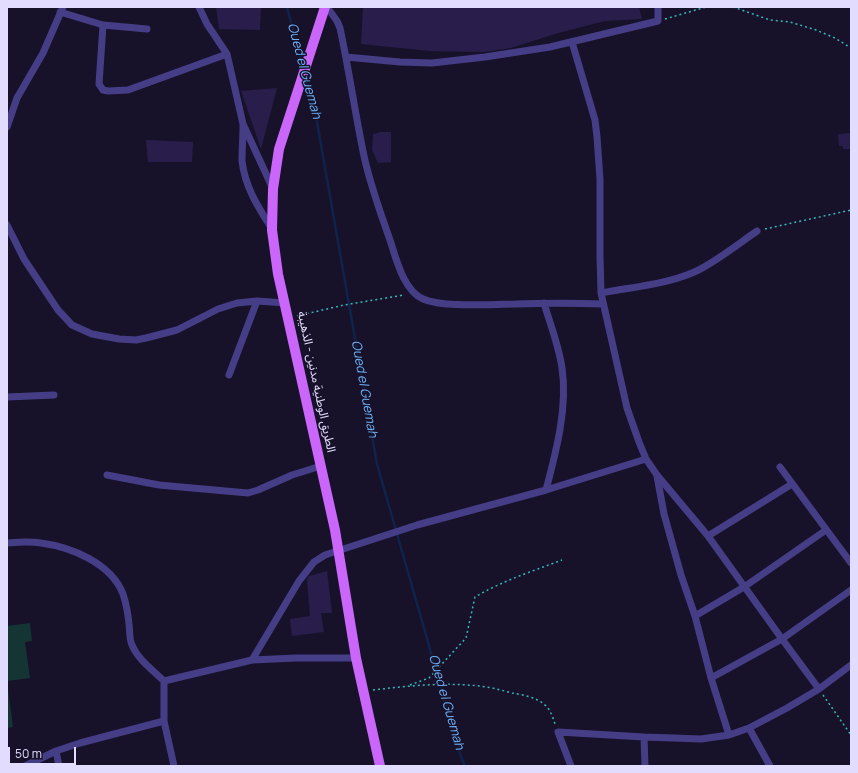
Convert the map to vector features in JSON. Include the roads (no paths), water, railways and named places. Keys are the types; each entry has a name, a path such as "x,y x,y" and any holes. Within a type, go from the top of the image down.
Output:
{"main road":[{"name":"الطريق الوطنية مدنين - الذهيبة","path":"326,7 316,31 279,149 273,189 272,230 277,267 339,550 356,658 380,766"}],"street":[{"path":"199,7 207,24 227,54 243,124 273,189"},
{"path":"326,7 337,20 340,28 364,157 378,204 398,265 408,286 414,293 432,302 459,304 603,304"},
{"path":"346,57 400,62 432,63 506,54 572,42 658,21 658,7"},
{"path":"7,127 17,98 43,53 62,10 102,24 147,29"},
{"path":"102,24 99,84 103,90 128,90 227,54"},
{"path":"572,42 595,120 598,136 601,293 627,408 639,442 646,459 657,475 708,536 819,689"},
{"path":"243,124 242,160 245,178 256,204 272,230"},
{"path":"7,225 24,259 58,310 72,325 92,334 119,339 136,340 177,330 218,309 237,303 257,301 285,303"},
{"path":"601,293 648,285 692,273 757,231"},
{"path":"229,375 257,301"},
{"path":"544,303 560,357 564,387 561,420 546,490"},
{"path":"7,397 54,395"},
{"path":"252,660 299,581 319,558 339,550 432,521 546,490 646,459"},
{"path":"107,475 146,484 248,493 292,475 321,466"},
{"path":"780,467 851,563"},
{"path":"657,475 664,514 729,735"},
{"path":"708,536 792,484"},
{"path":"695,616 744,587 826,530"},
{"path":"7,543 39,542 58,546 86,558 102,567 114,580 122,593 129,620 131,644 136,652 164,681 164,721 174,766"},
{"path":"711,678 782,639 851,590"},
{"path":"164,681 252,660 356,658"},
{"path":"571,766 558,732 644,737 701,738 729,735 749,728 819,689 851,665"},
{"path":"24,766 56,751 112,734 164,721"},
{"path":"749,728 770,766"},
{"path":"644,737 645,766"},
{"path":"56,751 59,766"}],"waterway":[{"name":"Oued el Guemah","path":"287,7 302,64"},
{"name":"Oued el Guemah","path":"306,79 317,122 377,464 460,754 465,766"}]}
